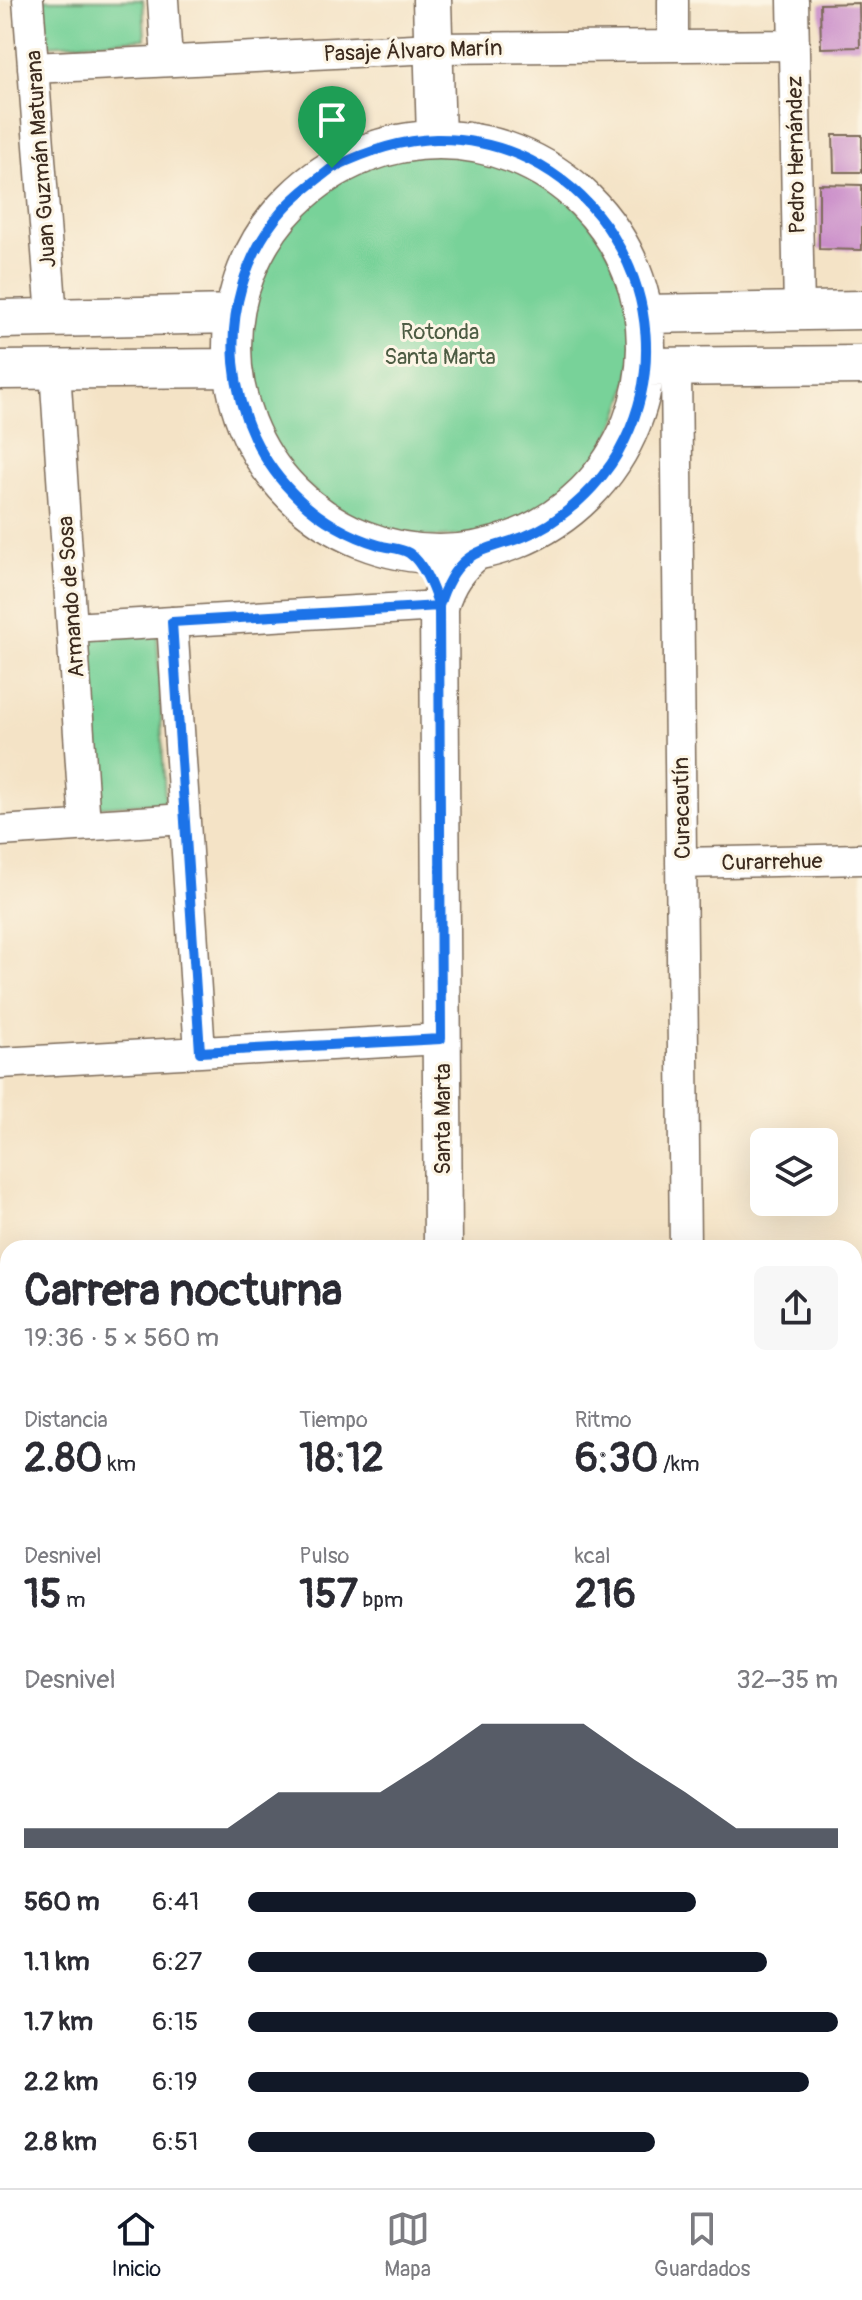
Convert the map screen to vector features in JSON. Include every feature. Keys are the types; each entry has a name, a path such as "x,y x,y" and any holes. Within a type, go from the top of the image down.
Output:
{"street":[{"name":"Juan Guzmán Maturana","path":"28,0 52,317"},
{"path":"163,0 167,60"},
{"path":"432,0 436,139"},
{"path":"673,0 673,44"},
{"name":"Pedro Hernández","path":"793,0 799,311"},
{"name":"Pasaje Álvaro Marín","path":"33,68 433,48 793,45"},
{"path":"436,139 469,141 532,161 560,178 585,199 607,224 624,252 661,367 634,417 625,441 604,474 578,501 548,525 513,541 476,551 438,555 379,545 351,534 300,501 262,454 249,427 233,368 234,314 243,279 258,246 278,216 303,190 332,168 365,152 400,143 436,139"},
{"path":"644,314 862,310"},
{"path":"0,319 234,314"},
{"path":"661,367 862,365"},
{"name":"Curacautín","path":"661,367 681,863 685,1240"},
{"path":"0,370 233,368"},
{"name":"Armando de Sosa","path":"55,370 85,825"},
{"name":"Santa Marta","path":"443,1240 439,606 450,577 476,551"},
{"name":"Santa Marta","path":"408,552 425,574 439,606"},
{"path":"72,628 439,606"},
{"path":"172,622 200,1052"},
{"path":"0,831 185,819"},
{"name":"Curarrehue","path":"681,863 862,859"},
{"path":"0,1063 441,1039"}],"green space":[{"path":"44,0 143,0 145,39 47,45"},
{"name":"Rotonda Santa Marta","path":"439,151 477,155 513,166 546,183 576,207 600,237 617,270 628,306 632,344 628,382 617,418 600,451 576,481 546,505 513,522 477,533 439,537 401,533 365,522 332,505 302,481 278,451 261,418 250,382 246,344 250,306 261,270 278,237 302,207 332,183 365,166 401,155"},
{"path":"157,631 165,802 97,807 85,633"}],"building":[{"path":"859,3 860,47 821,48 820,4"},
{"path":"833,135 862,135 862,172 834,172"},
{"path":"819,184 862,185 862,250 819,249"}],"route":[{"path":"332,168 303,190 278,216 258,246 243,279 234,314 233,368 249,427 262,454 280,479 300,501 324,519 351,534 408,552 425,574 439,606 441,1039 200,1052 172,622 439,606 450,577 476,551 513,541 548,525 578,501 604,474 625,441 639,405 646,367 644,314 624,252 607,224 585,199 560,178 532,161 501,149 469,141 436,139 400,143 365,152 332,168"}]}
